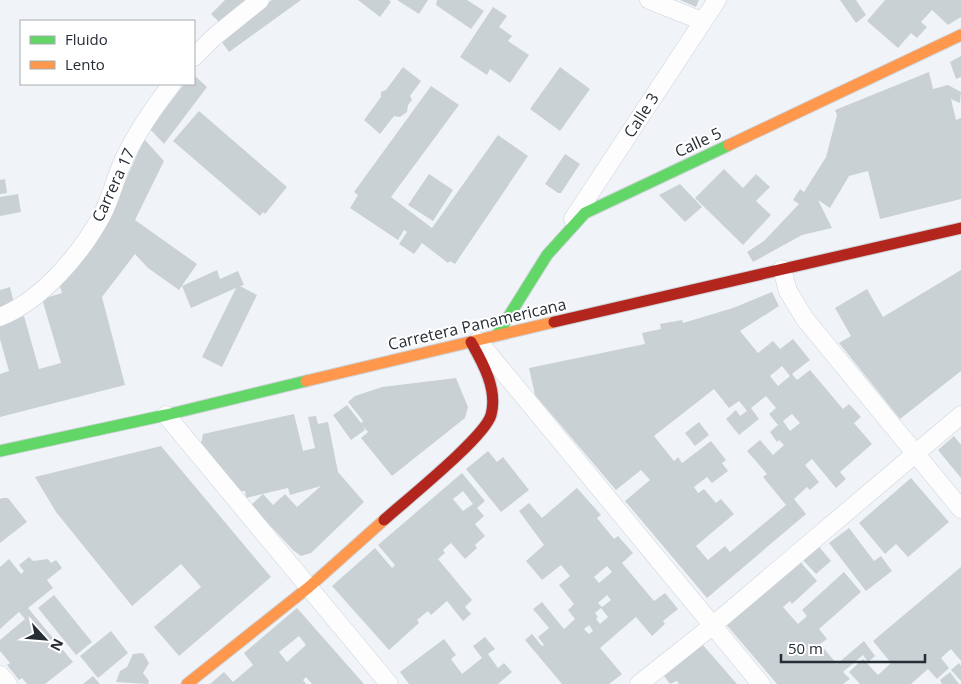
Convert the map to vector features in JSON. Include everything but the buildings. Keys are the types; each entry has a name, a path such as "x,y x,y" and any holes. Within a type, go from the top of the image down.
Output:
{"street":[{"path":"195,56 214,36 260,0"},
{"path":"649,0 702,21"},
{"name":"Calle 3","path":"565,231 717,0"},
{"name":"Calle 5","path":"497,335 539,266 565,231 585,213 961,35"},
{"name":"Carrera 17","path":"0,317 14,311 72,260 102,214 124,159 147,117 171,85"},
{"name":"Carretera Panamericana","path":"0,451 166,415 497,335 961,228"},
{"path":"782,269 788,291 805,319 961,509"},
{"path":"188,684 310,587 472,441 487,425 492,410 492,392 475,341"},
{"path":"475,341 761,684"},
{"path":"166,415 390,684"},
{"path":"639,684 712,626 961,415"},
{"path":"0,675 8,684"}],"traffic: fast":[{"path":"497,335 547,255 585,213 729,145"},
{"path":"0,451 166,415 306,381"}],"traffic: slow":[{"path":"729,145 961,35"},
{"path":"306,381 554,322"},
{"path":"187,684 309,587 384,520"}],"traffic: jam":[{"path":"554,322 961,228"},
{"path":"384,520 460,453 486,425 491,415 493,406 491,386 471,342"}]}
